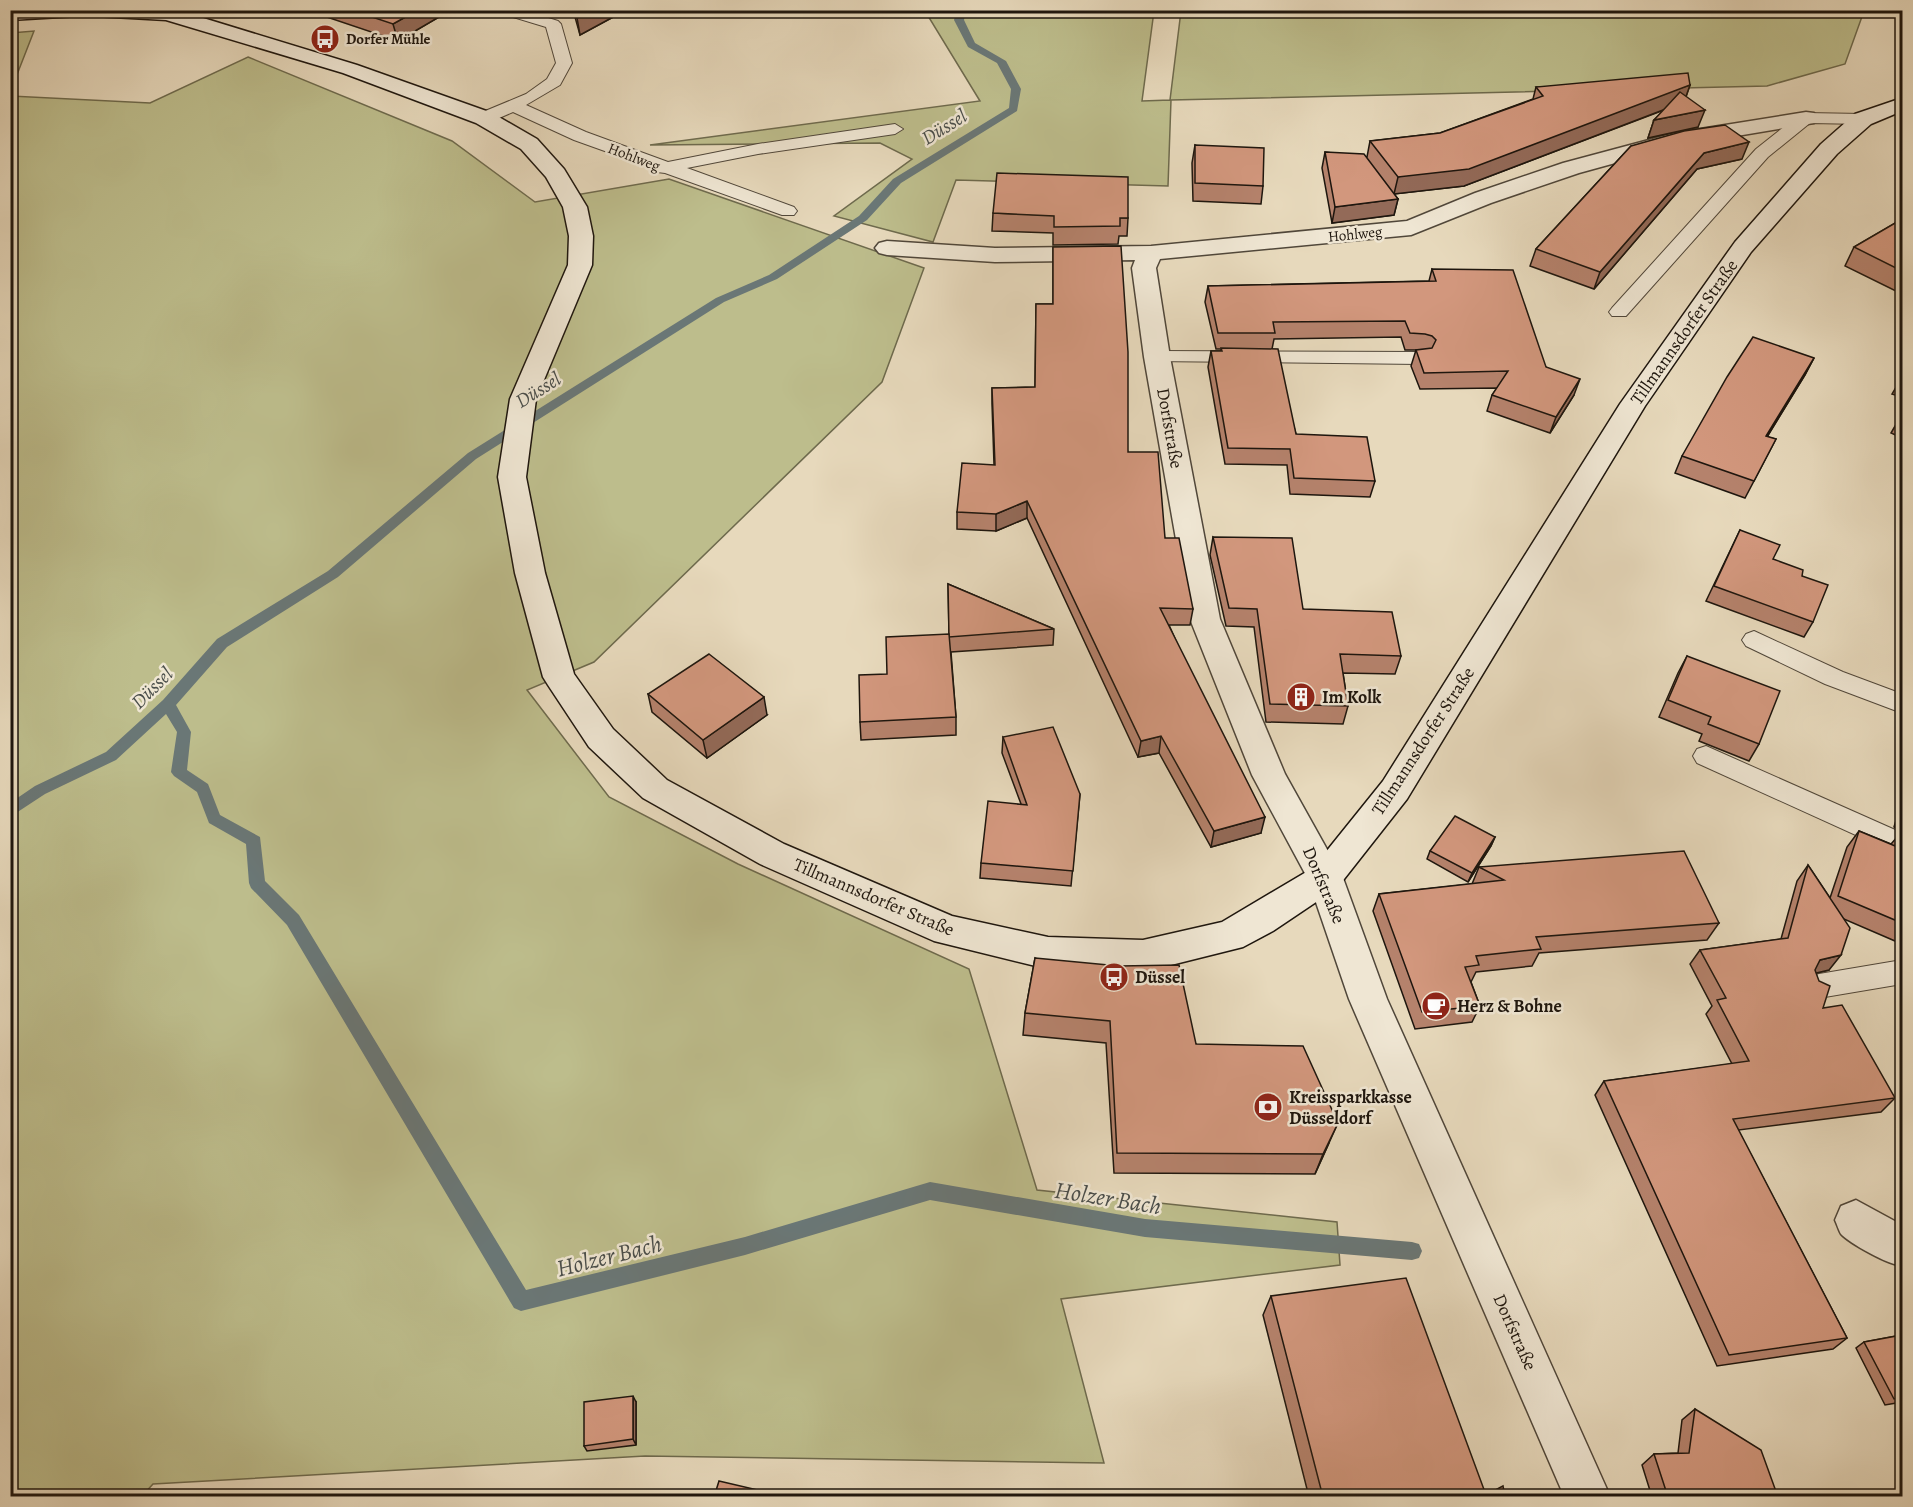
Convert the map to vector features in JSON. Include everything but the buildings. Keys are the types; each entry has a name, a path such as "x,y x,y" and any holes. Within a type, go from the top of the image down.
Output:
{"main road":[{"path":"10,14 78,10"},
{"name":"Tillmannsdorfer Straße","path":"94,10 169,12 350,69 484,118 529,144 556,174 575,207 581,236 580,265 523,399 512,477 530,573 559,677 601,738 655,789 772,854 946,930 1048,953 1143,956 1230,936 1260,920 1325,878 1395,790 1633,404 1743,247 1829,149 1863,119 1902,104"},
{"name":"Hohlweg","path":"887,248 995,255 1150,253 1411,228 1483,198 1571,168 1675,140 1806,118"},
{"name":"Dorfstraße","path":"1150,253 1144,268 1157,357 1205,619 1269,775 1325,878 1368,999 1587,1497"},
{"path":"1856,1220 1898,1246 1902,1245"}],"lane":[{"path":"484,118 514,106 554,81 564,63 554,24 505,10"},
{"name":"Hohlweg","path":"514,106 580,136 662,168 788,211"},
{"path":"1620,312 1762,153 1806,118"},
{"name":"Hohlweg","path":"1806,118 1863,119"},
{"path":"662,168 758,149 895,129"},
{"path":"1157,357 1420,357"},
{"path":"1754,640 1834,678 1902,704"},
{"path":"1706,756 1902,844"},
{"path":"1819,986 1902,972"}],"green space":[{"path":"925,11 1154,11 1142,101 1170,100 1181,11 1864,11 1845,64 1767,86 1171,100 1168,186 956,180 933,242 834,216 912,159 880,143 650,145 980,101"},
{"path":"34,31 11,90 11,33"},
{"path":"248,57 452,141 535,202 669,179 924,268 882,382 594,662 527,690 609,797 738,864 969,969 1037,1190 1337,1222 1340,1265 1061,1299 1104,1463 645,1456 153,1484 142,1496 11,1496 11,96 150,103"}],"waterway":[{"name":"Düssel","path":"168,704 222,643 333,574 472,456 720,300 773,277 863,218 897,181 1014,109 1016,89 1001,61 971,45 959,20 962,10"},
{"name":"Düssel","path":"10,811 40,790 111,756 168,704"},
{"name":"Holzer Bach","path":"168,704 184,732 179,772 203,788 214,819 254,841 257,883 293,920 521,1301 745,1246 930,1191 1145,1228 1412,1251"}],"place":[{"name":"Dorfer Mühle","path":"325,39"},
{"name":"Im Kolk","path":"1301,697"},
{"name":"Düssel","path":"1114,977"},
{"name":"Herz & Bohne","path":"1436,1006"},
{"name":"Kreissparkkasse Düsseldorf","path":"1268,1107"}]}
